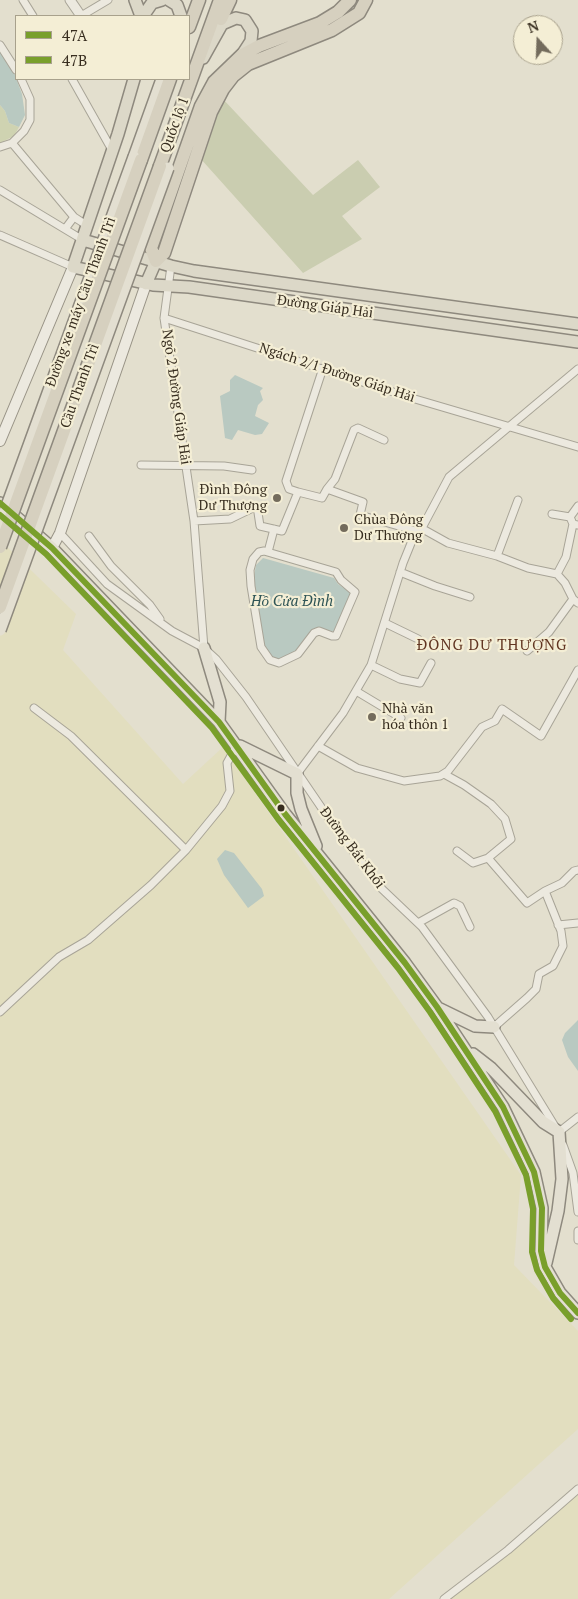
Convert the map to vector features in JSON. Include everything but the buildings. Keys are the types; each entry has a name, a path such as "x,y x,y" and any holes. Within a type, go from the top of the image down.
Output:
{"highway":[{"path":"135,0 142,15"},
{"path":"143,15 152,3 162,0"},
{"path":"169,0 177,5 181,15"},
{"path":"190,25 198,0"},
{"name":"Quốc lộ 1","path":"164,167 172,132 220,0"},
{"path":"192,77 230,0"},
{"path":"242,55 259,46 320,23 338,12 350,0"},
{"path":"146,284 156,261 164,253 211,112 222,89 248,64 332,30 359,13 366,0"},
{"path":"156,261 151,248 201,106 214,82 242,55 251,41 252,31 245,20 232,18 222,24 192,77"},
{"name":"Quốc lộ 1","path":"137,158 170,80"},
{"path":"73,267 118,134 131,81"},
{"name":"Cầu Thanh Trì","path":"0,547 137,158"},
{"name":"Cầu Thanh Trì","path":"0,607 164,167"},
{"name":"Đường Giáp Hải","path":"83,240 171,266 578,324"},
{"name":"Đường Giáp Hải","path":"73,267 146,284 578,342"}],"main road":[{"path":"189,15 198,0"},
{"name":"Đường xe máy Cầu Thanh Trì","path":"0,525 137,158 162,80"},
{"path":"0,630 164,167"},
{"path":"0,441 73,267"},
{"path":"52,548 60,533 146,284"},
{"path":"0,503 52,548 219,722 257,776 321,859 405,963 503,1107 534,1172 542,1208 541,1251 545,1267 560,1293 578,1313"},
{"path":"204,648 220,702 219,722"},
{"path":"237,745 297,774 297,793 301,809 321,859"},
{"path":"436,1007 475,1026 494,1027"},
{"path":"464,1048 491,1068 544,1122 559,1132 562,1179 558,1211 545,1267"}],"street":[{"path":"23,0 32,15"},
{"path":"70,0 80,15"},
{"path":"83,15 108,0"},
{"path":"0,46 15,68"},
{"path":"0,147 12,143 27,126 32,112 30,99 21,80"},
{"path":"73,80 112,150"},
{"path":"106,138 118,134"},
{"path":"12,143 74,217 88,226"},
{"path":"0,190 83,240"},
{"path":"65,229 74,217"},
{"path":"0,235 73,267"},
{"name":"Ngõ 2 Đường Giáp Hải","path":"171,266 164,318 194,521 204,648"},
{"name":"Ngách 2/1 Đường Giáp Hải","path":"164,318 415,399 578,447"},
{"path":"323,368 286,481 289,489 322,498 335,479 354,430 358,428 384,440"},
{"path":"297,774 343,714 371,664 400,572 419,530 449,477 578,369"},
{"path":"141,465 224,466 252,470"},
{"path":"327,490 363,502 360,515 419,530 448,543 496,556 528,568 557,574 576,601 549,632 527,651"},
{"path":"194,521 230,519 257,506 260,526 282,531 298,492"},
{"path":"496,556 518,500"},
{"path":"557,574 566,557 578,506"},
{"path":"552,514 574,522"},
{"path":"268,552 274,529"},
{"name":"Đường Bát Khối","path":"60,533 107,584 165,625 204,648 216,659 246,697 297,774 382,889 418,923 494,1027 559,1132 573,1173 578,1212"},
{"path":"89,536 111,566 150,605 165,625"},
{"path":"259,552 268,552 336,572 341,580 355,592 336,636 319,631 314,633 298,654 279,663 270,660 261,647 250,580 250,570 256,555 259,552"},
{"path":"400,572 470,597"},
{"path":"384,623 418,639"},
{"path":"371,664 400,679 420,683 431,664"},
{"path":"318,746 357,768 404,781 444,774 482,728 495,721 502,709 542,736 578,670"},
{"path":"356,691 401,718"},
{"path":"34,708 71,736 186,850"},
{"path":"0,1012 59,958 88,940 151,885 186,850 222,806 230,791 227,763 237,745"},
{"path":"444,774 464,784 491,804 505,819 511,839 488,858 470,863 456,851"},
{"path":"488,858 527,903 562,883 578,870"},
{"path":"494,1027 536,988 539,974 554,966 563,946 558,925 545,891"},
{"path":"418,923 450,905 457,904 470,927"},
{"path":"558,925 578,923"},
{"path":"559,1132 578,1117"},
{"path":"578,1231 578,1240"},
{"path":"444,1599 508,1550 578,1488"}],"shaded area":[{"path":"0,540 76,614 63,650 183,784 223,747 521,1175 514,1265 578,1331 578,1429 389,1599 0,1599"},
{"path":"578,1491 578,1599 449,1599"}],"green space":[{"path":"222,98 313,195 358,160 380,187 342,216 362,239 303,273 200,158"},
{"path":"0,105 5,111 9,123 19,127 14,136 0,143"}],"water":[{"path":"0,51 13,70 15,80 17,80 22,94 25,115 19,127 9,123 5,111 0,105"},
{"path":"235,375 263,388 260,391 263,400 258,405 255,416 269,423 262,434 255,435 238,430 232,440 225,438 220,396 230,391 230,380"},
{"name":"Hồ Cửa Đình","path":"263,558 334,578 338,584 351,593 335,632 318,628 313,629 294,655 280,660 270,656 263,645 253,582 256,565"},
{"path":"225,850 234,853 262,889 264,896 248,908 224,875 217,859"},
{"path":"578,1020 578,1071 568,1057 562,1040 565,1033"}],"transit line":[{"name":"47A","path":"0,503 52,548 219,722 285,814 405,963 437,1007 503,1107 534,1172 542,1208 541,1251 545,1267 560,1293 578,1313"},
{"name":"47B","path":"0,515 46,554 212,728 278,819 398,968 430,1012 495,1111 526,1175 533,1209 532,1252 537,1270 553,1298 571,1319"}],"place":[{"name":"Đình Đông Dư Thượng","path":"277,498"},
{"name":"Chùa Đông Dư Thượng","path":"344,528"},
{"name":"Nhà văn hóa thôn 1","path":"372,717"}],"district":[{"name":"ĐÔNG DƯ THƯỢNG","path":"492,646"}]}
